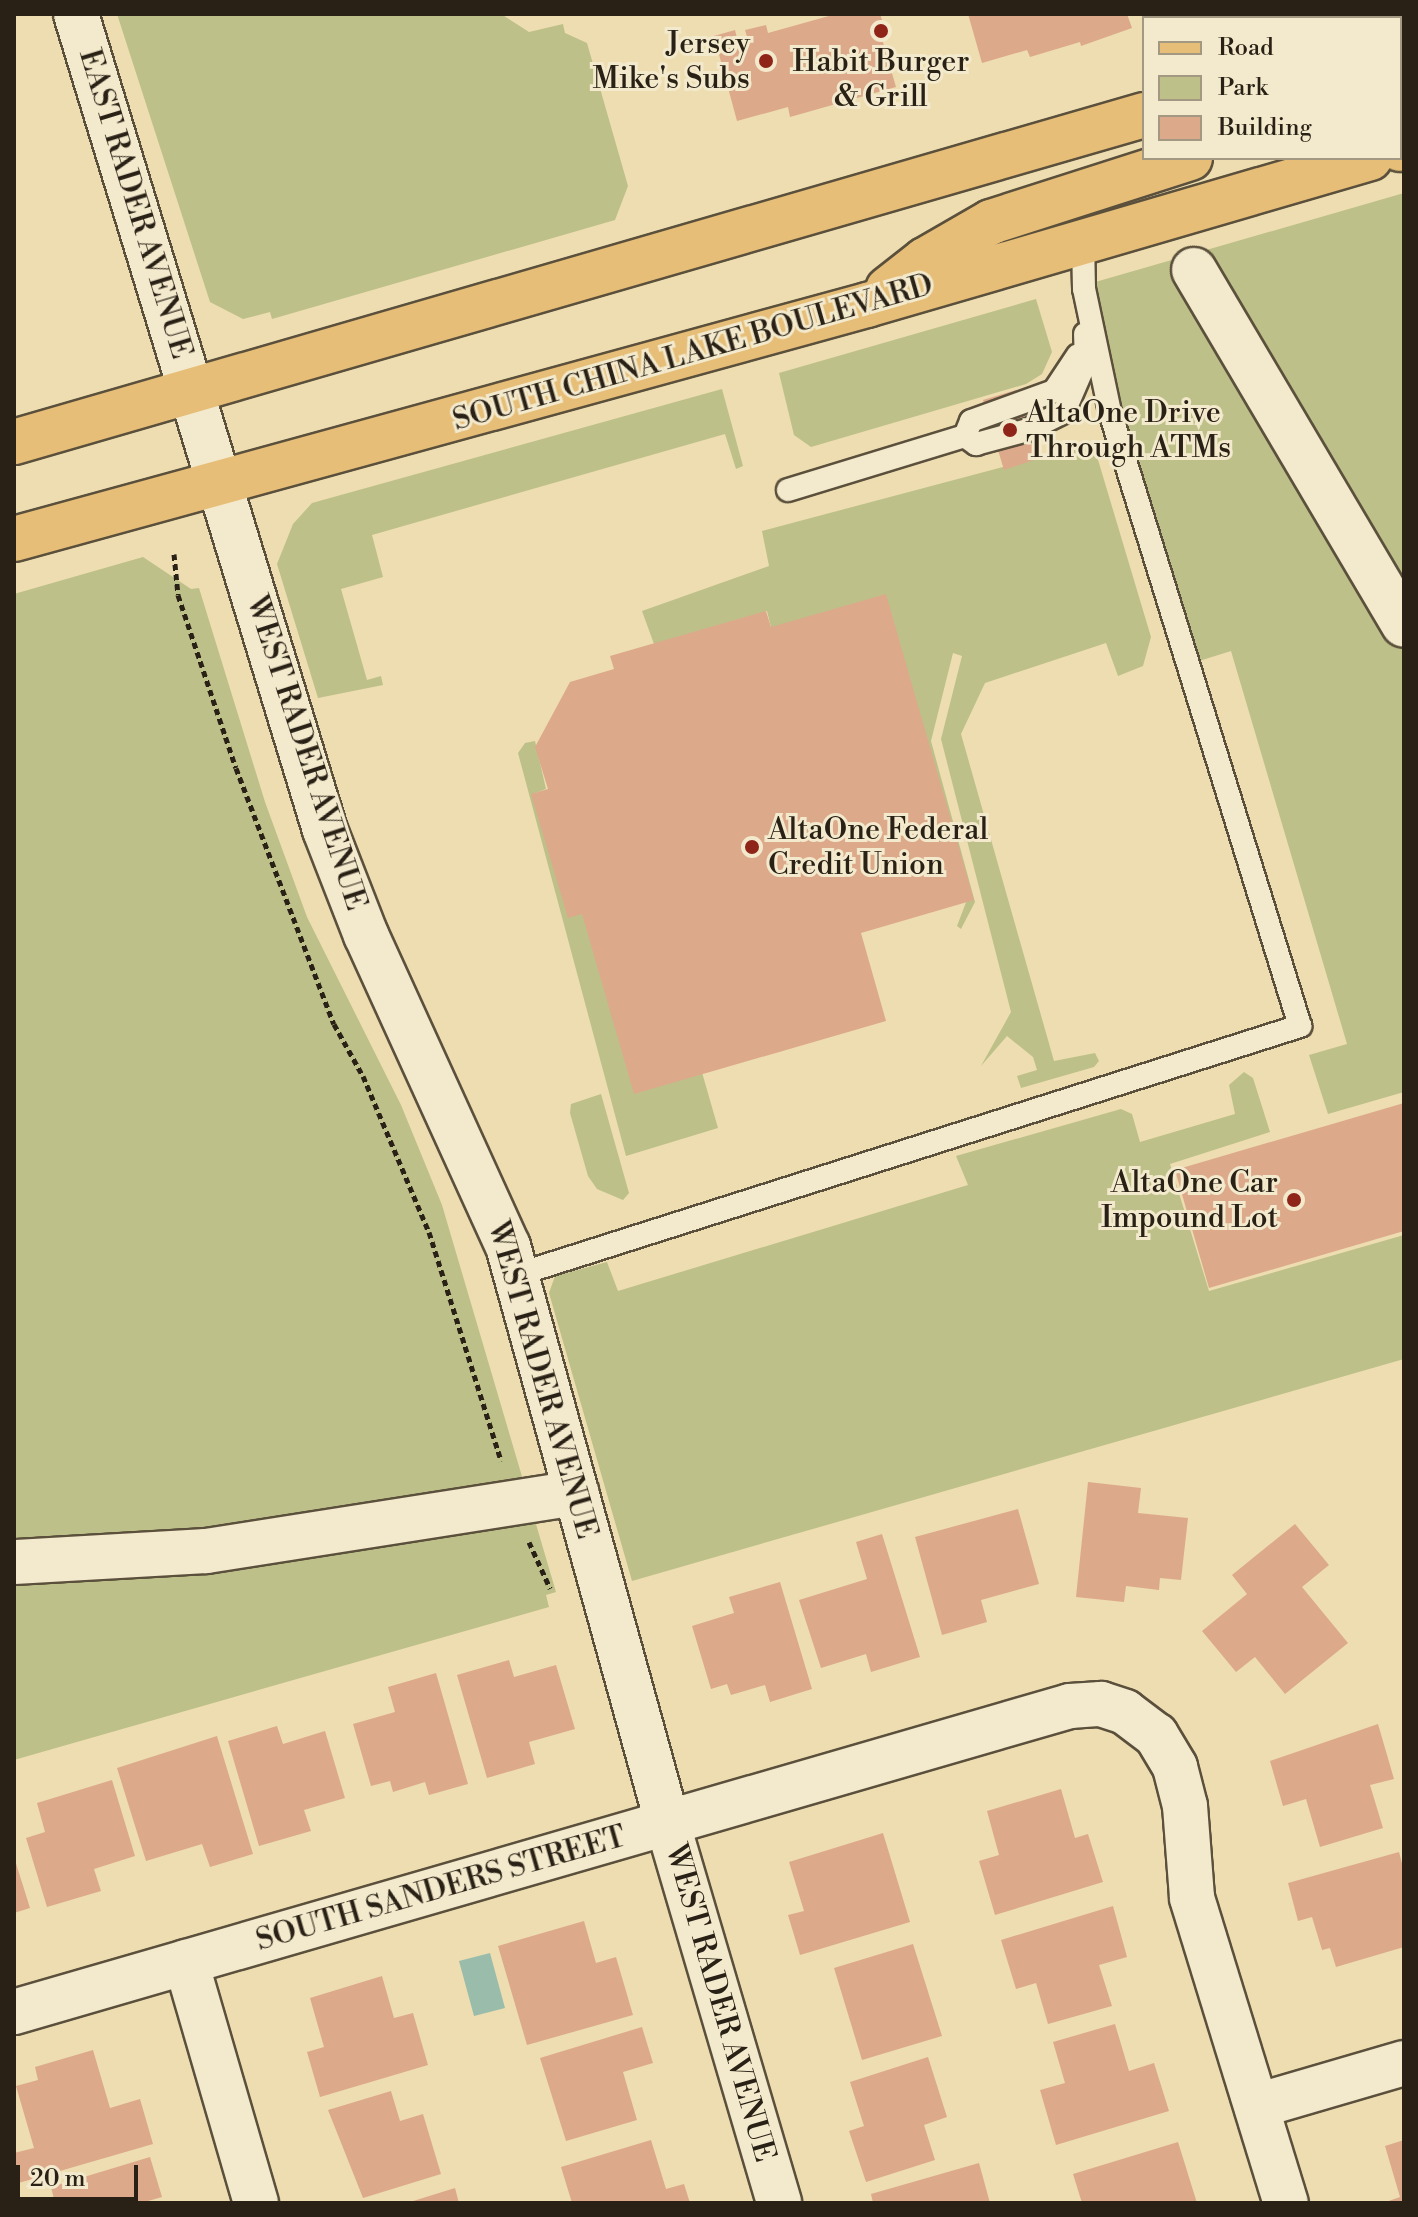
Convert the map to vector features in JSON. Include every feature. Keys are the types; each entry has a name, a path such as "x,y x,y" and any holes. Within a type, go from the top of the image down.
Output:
{"main road":[{"path":"14,442 193,393 1142,116"},
{"path":"867,305 925,260 991,222 1184,160"},
{"name":"SOUTH CHINA LAKE BOULEVARD","path":"14,539 867,305 1363,160"}],"street":[{"name":"EAST RADER AVENUE","path":"76,14 193,393"},
{"path":"1194,270 1404,625"},
{"name":"WEST RADER AVENUE","path":"193,393 325,830 366,935 508,1246 668,1825 779,2203"},
{"path":"14,1562 206,1551 576,1493"},
{"name":"SOUTH SANDERS STREET","path":"14,2012 668,1825 1070,1706 1101,1704 1156,1735 1175,1767 1185,1806 1192,1898 1257,2106"},
{"path":"186,1962 256,2203"},
{"path":"1286,2203 1257,2106 1404,2063"}],"lane":[{"path":"788,490 965,436 976,444 1028,430 1064,412 1086,361 1073,245"},
{"path":"516,1275 1300,1026 1110,412 1073,245"}],"path":[{"path":"174,554 178,595 236,768 334,1024 363,1076 429,1232 504,1472"},
{"path":"524,1531 550,1588"}],"green space":[{"path":"117,14 501,14 529,32 563,24 565,33 587,43 628,186 615,220 272,319 270,312 243,319 210,302"},
{"path":"1404,193 1404,1092 1328,1114 1309,1055 1347,1044 1231,651 1199,661 1192,655 1085,285"},
{"path":"1036,299 1052,352 1042,374 1026,384 811,447 794,435 779,373"},
{"path":"722,389 743,466 736,469 725,434 372,535 383,577 341,589 367,680 381,676 383,685 318,698 277,564 293,524 312,503"},
{"path":"1093,443 1151,637 1143,666 1118,676 1106,643 985,683 961,734 1054,1061 1095,1053 1099,1061 1094,1067 1021,1088 1017,1076 1037,1070 1033,1057 1007,1036 981,1066 1011,1012 941,739 962,656 953,653 931,741 975,902 961,929 957,926 968,897 771,627 767,611 654,644 642,611 769,566 762,531"},
{"path":"143,557 191,589 199,588 265,802 307,917 401,1105 442,1205 556,1592 546,1595 549,1607 14,1760 14,594"},
{"path":"535,741 546,789 533,794 586,909 701,1069 718,1128 626,1156 518,753 525,743"},
{"path":"1244,1072 1253,1078 1270,1132 1170,1164 1209,1291 1404,1235 1404,1359 632,1581 549,1293 555,1276 607,1262 618,1291 968,1185 956,1156 1121,1109 1132,1114 1140,1142 1235,1114 1229,1085"},
{"path":"601,1094 629,1193 623,1200 597,1189 588,1176 570,1113 571,1104"}],"shaded area":[{"path":"490,1953 505,2008 474,2016 459,1961"}],"building":[{"path":"836,14 880,14 883,23 878,25 896,87 790,117 788,107 737,121 714,36 735,30 738,42 748,40 745,30 766,25 768,33"},
{"path":"968,14 1127,14 1132,28 1081,46 1080,42 1030,57 1027,50 982,63"},
{"name":"AltaOne Drive Through ATMs","path":"1016,390 1037,459 1004,470 983,400"},
{"name":"AltaOne Federal Credit Union","path":"886,594 974,900 861,933 886,1021 634,1094 582,914 568,918 531,794 548,789 535,747 570,682 614,669 610,656 766,611 771,627"},
{"name":"AltaOne Car Impound Lot","path":"1404,1103 1404,1231 1209,1288 1175,1170"},
{"path":"1088,1482 1141,1488 1138,1513 1188,1518 1181,1580 1160,1578 1159,1590 1126,1586 1124,1602 1076,1597"},
{"path":"1018,1509 1039,1584 981,1600 987,1622 942,1635 915,1537"},
{"path":"1295,1524 1329,1565 1302,1587 1348,1643 1285,1694 1255,1657 1236,1672 1202,1631 1247,1594 1232,1575"},
{"path":"882,1534 920,1657 871,1672 866,1654 821,1668 799,1600 867,1579 856,1542"},
{"path":"780,1582 812,1689 770,1702 765,1685 731,1695 727,1684 711,1689 692,1626 734,1613 729,1597"},
{"path":"509,1660 514,1677 556,1665 575,1729 529,1742 535,1764 487,1778 457,1675"},
{"path":"436,1673 468,1784 429,1795 425,1782 393,1792 390,1781 371,1786 353,1724 395,1712 388,1687"},
{"path":"1378,1724 1394,1779 1370,1785 1383,1828 1320,1847 1306,1799 1283,1806 1270,1761"},
{"path":"277,1726 283,1744 325,1731 345,1798 304,1810 311,1831 259,1846 228,1741"},
{"path":"217,1736 253,1854 210,1867 202,1844 146,1861 117,1768"},
{"path":"112,1780 135,1856 94,1869 101,1891 47,1907 26,1838 45,1832 37,1803"},
{"path":"1061,1789 1075,1838 1088,1834 1103,1882 995,1915 979,1861 999,1855 987,1811"},
{"path":"883,1833 910,1922 800,1955 788,1915 804,1911 789,1862"},
{"path":"1399,1852 1404,1871 1404,1947 1336,1967 1330,1948 1322,1950 1312,1917 1298,1921 1288,1883"},
{"path":"14,1857 30,1908 14,1913"},
{"path":"1113,1906 1127,1957 1099,1965 1112,2006 1048,2024 1036,1983 1016,1989 1001,1940"},
{"path":"584,1921 596,1963 616,1957 633,2015 527,2045 498,1946"},
{"path":"913,1944 942,2036 862,2060 834,1968"},
{"path":"382,1976 394,2018 413,2013 428,2065 320,2097 307,2052 324,2047 310,1998"},
{"path":"1115,2024 1129,2071 1154,2063 1169,2111 1056,2145 1040,2090 1065,2083 1053,2042"},
{"path":"642,2027 653,2063 623,2072 637,2120 566,2141 540,2058"},
{"path":"93,2050 110,2108 140,2099 153,2144 15,2184 14,2153 34,2148 16,2086 38,2080 35,2067"},
{"path":"928,2057 947,2117 924,2125 935,2160 866,2182 849,2131 864,2126 850,2082"},
{"path":"391,2091 400,2121 423,2114 441,2174 363,2198 328,2110"},
{"path":"651,2140 666,2189 684,2184 690,2203 572,2203 561,2167"},
{"path":"1404,2140 1404,2203 1383,2203 1400,2197 1385,2146"},
{"path":"1178,2142 1197,2203 1082,2203 1073,2174"},
{"path":"150,2157 162,2197 141,2203 55,2203 51,2187"},
{"path":"979,2163 990,2203 873,2203 871,2194"},
{"path":"455,2188 459,2203 410,2203 410,2202"}],"place":[{"name":"Habit Burger & Grill","path":"881,31"},
{"name":"Jersey Mike's Subs","path":"766,61"},
{"name":"AltaOne Drive Through ATMs","path":"1010,430"},
{"name":"AltaOne Federal Credit Union","path":"752,847"},
{"name":"AltaOne Car Impound Lot","path":"1294,1200"}]}
